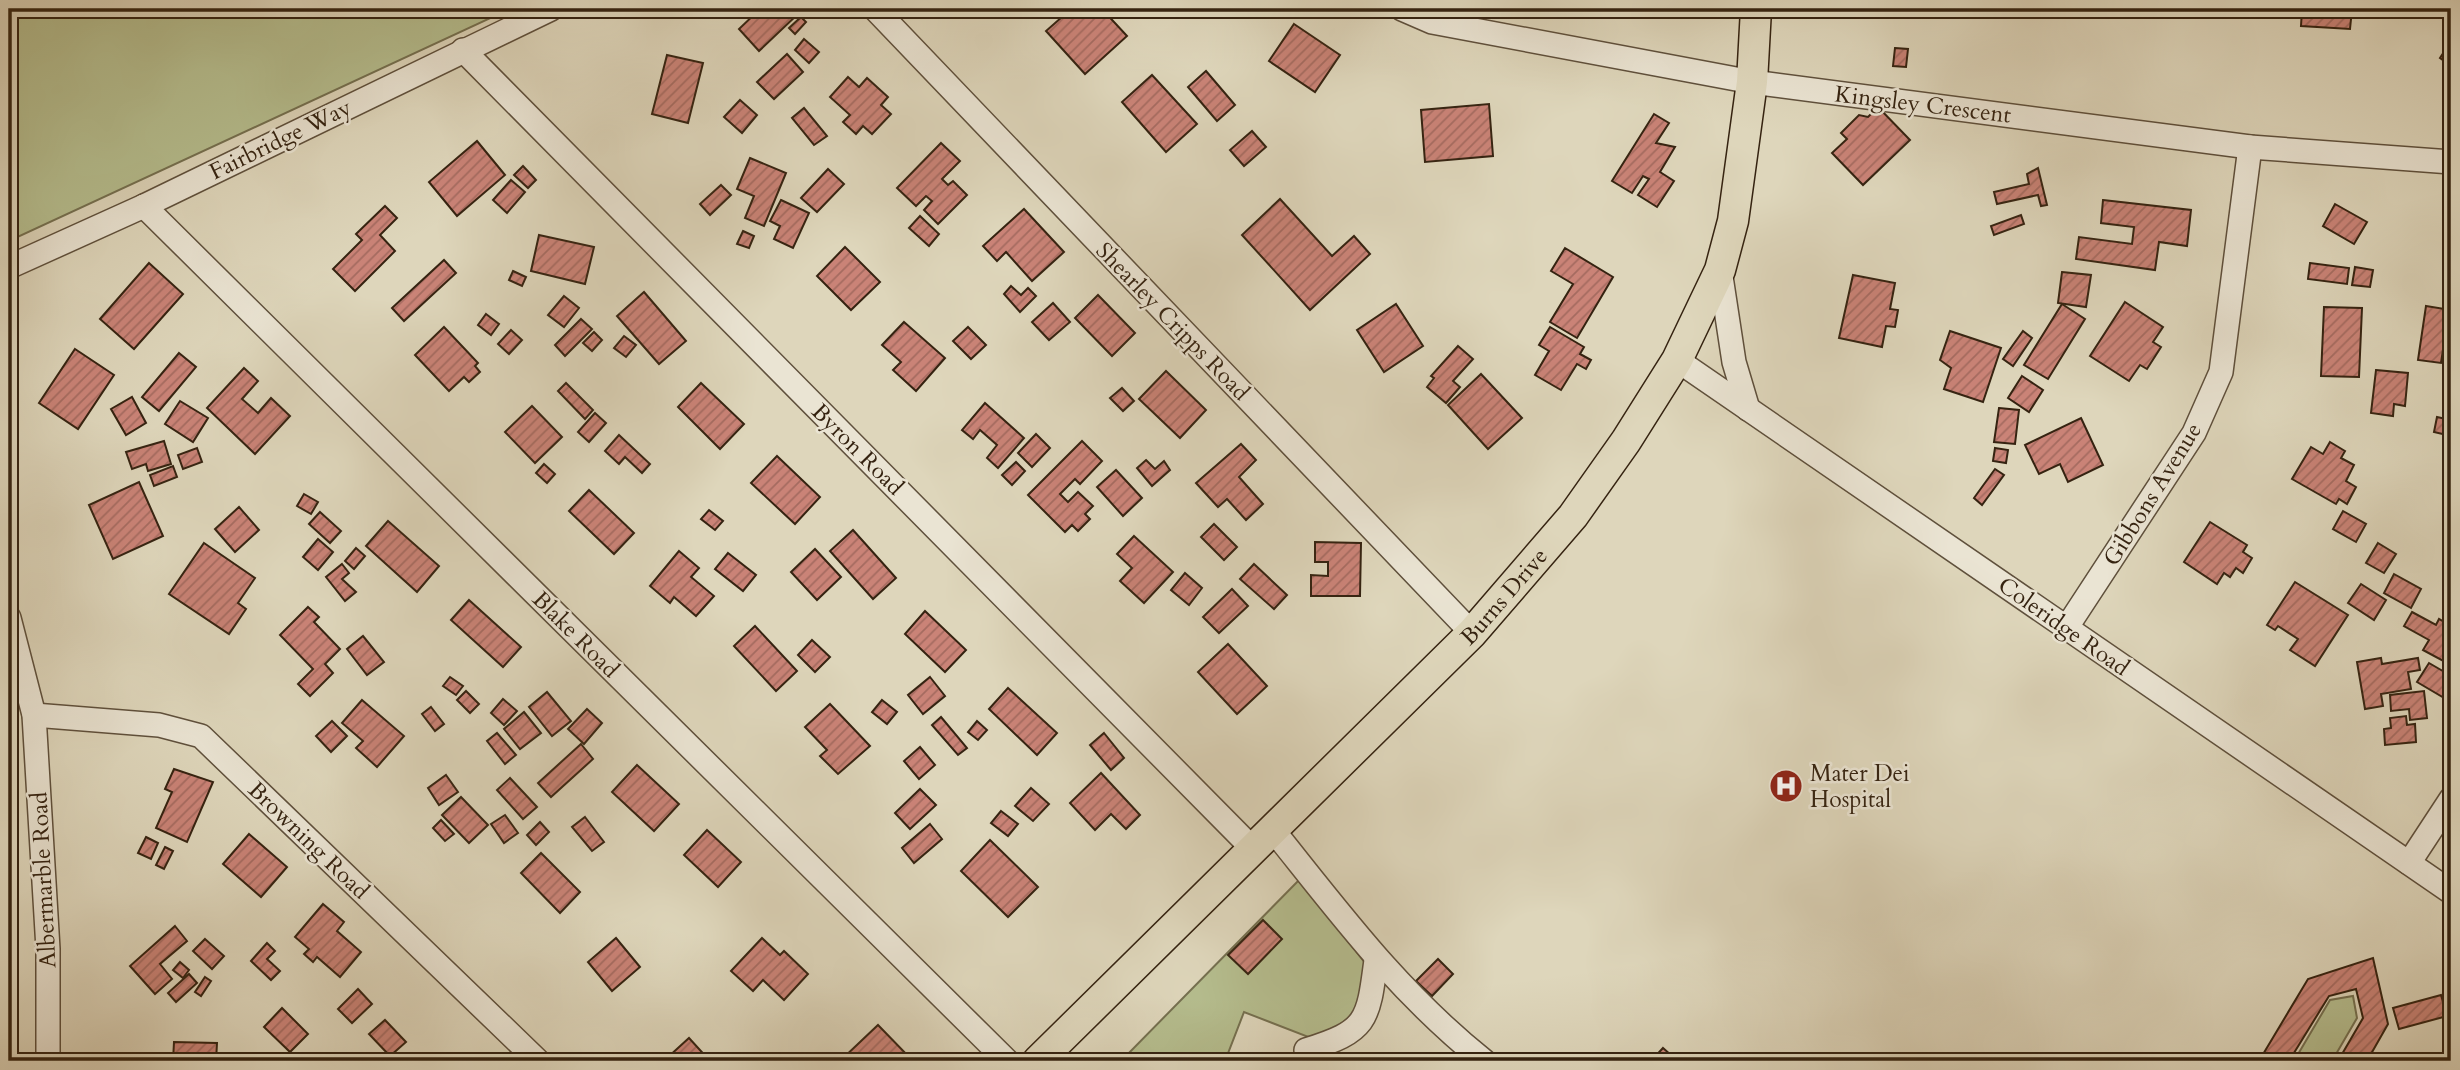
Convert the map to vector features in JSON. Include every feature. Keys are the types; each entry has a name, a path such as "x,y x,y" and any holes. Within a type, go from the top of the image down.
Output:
{"main road":[{"name":"Burns Drive","path":"1038,1061 1472,633 1573,516 1677,360 1720,270 1733,221 1752,82 1756,9"}],"street":[{"name":"Fairbridge Way","path":"9,267 144,206 551,9"},
{"name":"Shearley Cripps Road","path":"875,9 1472,633"},
{"name":"Kingsley Crescent","path":"1402,9 1432,22 1752,82 2250,147 2451,162"},
{"name":"Byron Road","path":"463,50 1264,839 1435,1022 1484,1061"},
{"name":"Gibbons Avenue","path":"2067,627 2194,433 2221,372 2250,147"},
{"name":"Blake Road","path":"144,206 1007,1061"},
{"path":"1720,270 1734,362 1748,409"},
{"name":"Coleridge Road","path":"1677,360 2451,892"},
{"name":"Albermarble Road","path":"9,618 34,715 48,949 48,1061"},
{"name":"Browning Road","path":"34,715 159,725 201,736 538,1061"},
{"path":"2409,863 2451,799"},
{"path":"1306,1050 1342,1039 1360,1025 1370,1001 1376,960"}],"green space":[{"path":"9,9 510,9 9,241"},
{"path":"1300,879 1365,963 1362,996 1353,1020 1316,1040 1244,1012 1225,1061 1121,1061"},
{"path":"2353,996 2357,1018 2332,1061 2294,1061 2330,1000"}],"building":[{"path":"760,9 793,9 798,14 759,51 739,29"},
{"path":"1071,9 1102,9 1127,36 1085,74 1046,31"},
{"path":"2302,9 2352,9 2350,29 2301,26"},
{"path":"801,17 806,22 795,34 789,28"},
{"path":"1294,24 1340,55 1315,92 1269,61"},
{"path":"804,39 819,52 809,63 795,50"},
{"path":"2451,41 2451,66 2440,58"},
{"path":"1895,48 1908,49 1906,67 1893,66"},
{"path":"787,54 803,72 774,99 757,82"},
{"path":"667,55 703,63 688,123 652,114"},
{"path":"1206,71 1235,105 1217,121 1188,87"},
{"path":"1152,75 1197,124 1166,152 1122,102"},
{"path":"848,77 859,87 867,78 888,97 881,105 891,114 872,134 863,126 856,134 843,122 850,115 830,97"},
{"path":"740,100 757,115 742,133 724,117"},
{"path":"1489,104 1493,156 1425,162 1421,110"},
{"path":"1878,107 1910,140 1863,185 1832,153 1847,139 1841,133 1859,115 1868,117"},
{"path":"804,108 827,136 814,145 792,118"},
{"path":"1654,114 1669,123 1656,143 1675,147 1660,172 1674,181 1657,207 1638,195 1649,179 1643,176 1632,193 1612,181"},
{"path":"1252,131 1266,147 1244,166 1230,150"},
{"path":"477,141 505,175 457,216 429,182"},
{"path":"941,143 960,161 942,179 948,185 953,181 967,195 938,224 924,210 932,201 926,196 916,206 897,188"},
{"path":"750,158 786,173 764,226 745,218 754,196 737,189"},
{"path":"523,166 536,180 528,188 514,175"},
{"path":"2038,168 2047,205 2041,206 2038,195 1997,204 1994,192 2029,184 2027,174"},
{"path":"828,169 844,184 817,212 801,198"},
{"path":"511,180 525,192 507,213 493,200"},
{"path":"721,185 731,195 710,215 700,204"},
{"path":"1280,199 1332,256 1354,236 1370,254 1310,310 1242,235"},
{"path":"781,200 809,213 793,248 774,239 780,226 770,221"},
{"path":"2103,200 2191,210 2187,246 2159,242 2155,270 2076,259 2079,237 2132,244 2134,227 2101,223"},
{"path":"2335,204 2367,222 2354,244 2323,226"},
{"path":"385,206 397,218 380,235 395,251 355,291 333,269 362,240 356,234"},
{"path":"1024,209 1064,252 1032,281 1006,252 997,261 983,246"},
{"path":"2021,215 2024,224 1994,235 1991,226"},
{"path":"920,216 939,234 929,246 909,228"},
{"path":"743,231 754,236 749,248 737,244"},
{"path":"539,235 594,247 585,284 531,271"},
{"path":"845,247 880,282 851,310 817,276"},
{"path":"1565,248 1613,277 1577,338 1550,322 1573,284 1551,271"},
{"path":"444,260 456,273 404,321 392,308"},
{"path":"149,263 183,294 134,349 100,319"},
{"path":"2310,263 2349,268 2347,284 2308,279"},
{"path":"2355,267 2373,270 2370,287 2352,285"},
{"path":"513,271 526,277 522,286 509,280"},
{"path":"2062,272 2091,275 2086,307 2058,303"},
{"path":"1853,275 1895,283 1890,309 1898,310 1895,327 1886,326 1882,347 1839,338"},
{"path":"1011,286 1021,295 1028,288 1036,296 1020,312 1004,294"},
{"path":"644,292 686,341 659,364 617,316"},
{"path":"1098,295 1135,333 1112,356 1075,318"},
{"path":"564,296 579,308 564,327 548,315"},
{"path":"2125,302 2163,327 2153,342 2161,347 2147,369 2140,365 2129,381 2090,356"},
{"path":"1053,303 1070,322 1049,340 1032,322"},
{"path":"1396,304 1423,346 1384,372 1357,330"},
{"path":"2062,304 2085,319 2048,379 2024,365"},
{"path":"2426,306 2451,310 2451,338 2445,337 2441,363 2418,360"},
{"path":"2324,307 2362,308 2359,377 2321,376"},
{"path":"486,314 499,324 491,335 478,325"},
{"path":"581,319 592,329 565,356 555,345"},
{"path":"904,322 945,358 916,391 893,370 901,362 882,345"},
{"path":"444,327 478,363 475,366 480,372 469,382 464,377 449,391 415,355"},
{"path":"968,327 986,345 971,359 953,341"},
{"path":"1550,327 1584,347 1580,354 1591,360 1586,369 1577,364 1561,390 1535,375 1549,351 1539,345"},
{"path":"511,330 522,340 509,354 498,344"},
{"path":"1950,331 2001,348 1983,402 1944,389 1951,368 1940,360"},
{"path":"2023,331 2032,338 2013,366 2003,359"},
{"path":"594,332 602,340 592,351 583,343"},
{"path":"624,336 636,345 626,357 614,348"},
{"path":"1458,346 1473,359 1453,381 1460,387 1446,403 1427,387 1434,378 1431,376"},
{"path":"75,349 114,375 78,429 39,403"},
{"path":"179,353 196,367 159,411 142,397"},
{"path":"244,368 258,381 242,399 258,413 271,398 290,416 255,454 207,408"},
{"path":"2376,370 2408,373 2405,406 2394,404 2393,416 2371,413"},
{"path":"1166,371 1206,410 1180,438 1139,399"},
{"path":"1481,374 1522,418 1488,449 1448,405"},
{"path":"2022,376 2043,390 2029,412 2008,398"},
{"path":"566,383 593,410 585,419 558,391"},
{"path":"701,383 744,424 720,449 678,407"},
{"path":"1122,388 1134,401 1123,411 1110,398"},
{"path":"132,397 146,423 126,435 111,409"},
{"path":"180,401 208,418 193,442 165,424"},
{"path":"985,403 1024,438 998,468 987,458 997,445 980,430 973,439 962,430"},
{"path":"532,406 562,437 535,463 505,432"},
{"path":"1999,408 2019,410 2015,444 1994,442"},
{"path":"595,413 606,423 589,442 578,432"},
{"path":"2437,417 2451,420 2451,436 2434,432"},
{"path":"2081,418 2103,465 2068,482 2060,464 2039,474 2025,445"},
{"path":"1036,434 1050,448 1032,467 1018,453"},
{"path":"619,435 650,464 642,473 625,457 619,464 605,451"},
{"path":"164,441 171,464 148,471 146,464 132,469 126,452"},
{"path":"1082,441 1102,461 1080,484 1075,479 1060,494 1068,502 1078,492 1093,506 1085,514 1090,519 1078,531 1072,525 1065,532 1028,495"},
{"path":"2330,442 2345,451 2341,458 2354,465 2346,481 2356,487 2347,504 2339,499 2336,504 2292,479 2311,447 2323,454"},
{"path":"1241,444 1256,460 1239,477 1263,504 1246,520 1227,499 1218,507 1196,483"},
{"path":"197,448 202,462 183,469 178,455"},
{"path":"1995,448 2008,450 2006,463 1993,461"},
{"path":"777,456 820,497 795,524 751,483"},
{"path":"1146,460 1155,469 1164,461 1170,470 1152,486 1137,468"},
{"path":"1016,462 1025,471 1012,485 1002,475"},
{"path":"544,464 555,474 547,483 536,473"},
{"path":"173,466 177,477 154,486 150,475"},
{"path":"1995,469 2004,475 1982,505 1974,498"},
{"path":"1116,470 1142,498 1123,516 1097,487"},
{"path":"139,482 163,536 113,559 89,505"},
{"path":"589,490 634,533 614,554 569,511"},
{"path":"304,494 318,502 311,514 297,506"},
{"path":"239,507 259,530 235,552 215,529"},
{"path":"709,510 723,521 715,530 701,519"},
{"path":"2343,511 2366,524 2356,542 2333,529"},
{"path":"320,512 341,531 330,543 309,524"},
{"path":"388,521 439,566 417,592 366,546"},
{"path":"2210,522 2247,545 2243,552 2252,558 2243,573 2236,568 2230,577 2224,573 2217,584 2184,562"},
{"path":"1214,524 1237,547 1224,560 1201,537"},
{"path":"853,530 896,578 873,599 830,551"},
{"path":"1134,536 1173,572 1144,603 1120,581 1132,568 1117,554"},
{"path":"318,539 333,552 318,570 303,557"},
{"path":"1315,542 1361,543 1360,596 1311,596 1311,575 1328,576 1328,562 1315,562"},
{"path":"204,543 255,578 238,603 246,609 229,634 169,594"},
{"path":"2378,543 2396,554 2384,573 2366,563"},
{"path":"356,548 365,556 354,569 345,561"},
{"path":"815,549 841,577 817,600 791,572"},
{"path":"679,551 699,568 691,577 714,596 696,616 674,597 670,603 650,586"},
{"path":"728,553 756,575 743,591 715,569"},
{"path":"342,564 349,573 342,579 356,592 345,601 326,577"},
{"path":"1254,564 1287,595 1274,609 1240,579"},
{"path":"1185,573 1202,588 1189,605 1171,590"},
{"path":"2394,574 2421,589 2411,608 2384,593"},
{"path":"2295,582 2348,615 2315,666 2290,650 2298,639 2278,626 2275,630 2267,625"},
{"path":"2361,584 2386,600 2374,620 2348,603"},
{"path":"1232,589 1248,606 1219,633 1203,617"},
{"path":"469,600 521,647 503,667 451,620"},
{"path":"308,607 319,617 314,622 340,649 325,664 333,673 310,696 298,684 313,669 280,635"},
{"path":"925,611 966,650 945,672 905,634"},
{"path":"2412,612 2436,625 2439,619 2451,626 2451,656 2447,663 2423,650 2429,640 2404,626"},
{"path":"755,626 797,671 776,691 734,646"},
{"path":"363,636 384,662 367,675 347,649"},
{"path":"812,640 830,657 815,672 798,655"},
{"path":"1228,644 1267,686 1237,714 1198,672"},
{"path":"2381,658 2382,664 2418,658 2420,670 2408,672 2411,689 2381,694 2383,706 2365,709 2357,662"},
{"path":"2429,663 2448,674 2451,670 2451,702 2417,682"},
{"path":"450,677 463,686 456,695 443,686"},
{"path":"930,677 945,696 923,714 908,695"},
{"path":"1008,688 1057,733 1037,755 989,709"},
{"path":"466,691 479,704 470,713 457,700"},
{"path":"2424,691 2427,718 2410,720 2409,709 2391,711 2390,695"},
{"path":"547,692 571,721 552,736 529,707"},
{"path":"503,699 517,711 504,725 491,713"},
{"path":"362,700 404,736 377,767 356,748 363,741 342,723"},
{"path":"882,700 897,712 887,724 872,712"},
{"path":"830,704 870,746 838,774 820,756 827,750 805,727"},
{"path":"431,707 444,724 435,731 422,714"},
{"path":"587,709 602,723 584,744 568,729"},
{"path":"524,712 541,733 520,749 504,729"},
{"path":"2406,716 2407,725 2415,724 2416,742 2385,745 2384,729 2391,728 2390,718"},
{"path":"941,717 967,748 958,755 932,725"},
{"path":"332,721 347,736 331,752 316,736"},
{"path":"977,721 987,730 978,740 968,732"},
{"path":"497,733 516,755 505,764 487,741"},
{"path":"1104,733 1124,758 1111,770 1090,745"},
{"path":"581,744 593,759 551,797 538,783"},
{"path":"920,747 935,765 919,779 904,761"},
{"path":"637,765 679,804 654,831 612,792"},
{"path":"174,769 213,782 187,842 156,828 172,792 165,789"},
{"path":"1101,773 1140,815 1126,829 1111,814 1095,830 1070,803"},
{"path":"446,775 458,792 439,805 428,788"},
{"path":"510,778 537,807 523,819 497,790"},
{"path":"1031,788 1049,804 1033,821 1015,806"},
{"path":"920,789 936,805 910,829 895,813"},
{"path":"461,797 488,825 469,843 442,815"},
{"path":"1001,811 1018,824 1008,836 991,823"},
{"path":"505,815 518,833 504,843 491,824"},
{"path":"585,817 604,842 592,851 572,827"},
{"path":"441,820 454,834 445,841 433,828"},
{"path":"540,822 549,832 536,845 527,835"},
{"path":"930,824 942,839 914,863 902,848"},
{"path":"707,830 741,862 718,887 684,855"},
{"path":"249,834 287,867 261,897 223,864"},
{"path":"146,837 158,843 151,859 138,853"},
{"path":"990,840 1038,887 1008,917 961,871"},
{"path":"165,847 173,851 164,869 156,865"},
{"path":"541,853 580,892 560,913 521,873"},
{"path":"323,904 344,922 337,931 361,952 340,977 317,957 313,962 304,954 309,949 295,937"},
{"path":"1263,920 1282,939 1248,974 1228,955"},
{"path":"175,926 187,941 160,964 172,979 155,994 130,966"},
{"path":"616,938 640,967 612,991 588,962"},
{"path":"762,938 780,955 784,951 808,974 784,1000 763,980 753,991 731,971"},
{"path":"205,939 224,956 212,969 193,951"},
{"path":"267,943 275,951 267,959 280,971 271,980 251,961"},
{"path":"2373,958 2388,1024 2367,1061 2338,1061 2363,1018 2356,989 2329,996 2289,1061 2259,1061 2308,979"},
{"path":"1438,959 1453,974 1432,996 1416,981"},
{"path":"180,962 189,970 183,978 173,970"},
{"path":"189,974 197,983 176,1002 168,993"},
{"path":"205,977 211,981 201,996 195,992"},
{"path":"358,989 372,1004 352,1023 338,1009"},
{"path":"2441,995 2447,1016 2399,1029 2393,1008"},
{"path":"282,1008 308,1034 290,1052 264,1027"},
{"path":"385,1020 406,1042 390,1056 369,1034"},
{"path":"878,1025 913,1061 840,1061"},
{"path":"689,1038 710,1061 670,1061 667,1058"},
{"path":"174,1042 217,1043 216,1061 173,1061"},
{"path":"1663,1048 1671,1055 1666,1061 1651,1061"}],"place":[{"name":"Mater Dei Hospital","path":"1786,786"}]}
